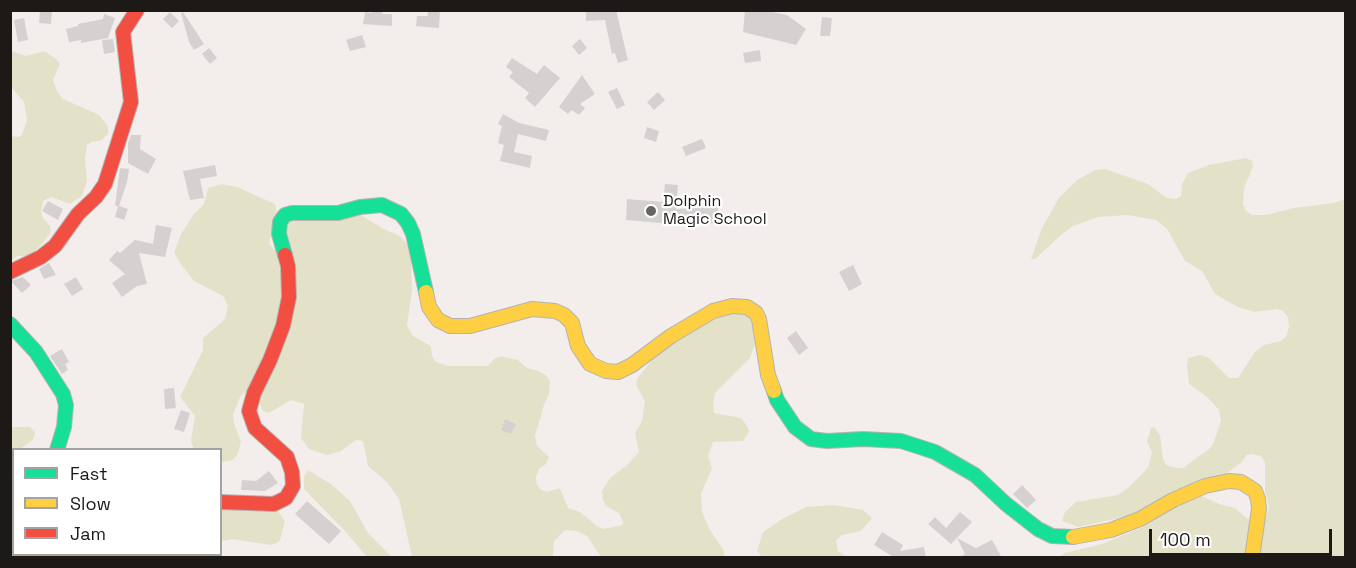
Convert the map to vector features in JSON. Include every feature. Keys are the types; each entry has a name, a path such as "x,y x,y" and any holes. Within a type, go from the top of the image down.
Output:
{"main road":[{"path":"10,272 41,257 55,246 78,214 96,197 105,184 130,102 123,32 137,10"},
{"path":"222,502 274,504 288,496 293,486 292,472 287,458 279,448 255,428 249,411 254,393 283,326 289,297 288,266 279,234 280,222 285,215 292,213 338,213 360,207 382,205 400,214 408,223 413,234 429,307 438,320 450,326 470,326 532,309 555,311 570,320 581,353 590,364 599,369 618,372 632,365 670,336 712,311 732,306 747,307 756,313 759,319 768,375 777,400 795,427 811,439 901,441 934,452 975,475 1006,504 1038,529 1052,536 1070,538 1111,530 1140,519 1173,500 1205,486 1229,481 1241,482 1255,491 1258,499 1259,509 1252,558"},
{"path":"10,324 36,352 63,394 66,405 64,427 58,448"}],"green space":[{"path":"11,51 26,56 44,51 56,59 60,64 53,80 57,91 63,99 99,115 108,126 108,133 102,140 87,145 85,159 87,181 82,196 70,204 51,197 43,201 41,211 51,232 32,254 17,256 11,261 11,136 22,135 27,120 24,102 11,87"},
{"path":"1246,158 1252,161 1253,167 1244,188 1243,204 1246,211 1252,215 1266,215 1345,199 1345,557 1058,557 1065,553 1102,544 1143,527 1180,503 1199,495 1235,508 1257,523 1266,519 1269,506 1265,491 1265,463 1261,456 1251,454 1246,455 1242,462 1222,477 1138,514 1078,527 1062,521 1065,512 1076,502 1118,495 1144,472 1152,453 1147,441 1151,428 1154,427 1160,435 1166,465 1183,468 1209,449 1221,421 1219,410 1207,397 1189,384 1188,358 1200,355 1209,358 1229,378 1238,378 1255,352 1264,345 1281,341 1286,337 1289,327 1288,317 1283,311 1277,309 1255,312 1238,307 1215,294 1202,271 1185,261 1167,229 1156,220 1128,215 1098,217 1073,226 1035,259 1031,259 1042,228 1059,198 1077,180 1095,170 1105,169 1148,184 1167,198 1176,199 1181,196 1182,184 1188,173 1209,165"},
{"path":"222,184 237,187 275,204 277,214 269,243 273,249 283,252 287,227 293,218 359,214 401,237 407,244 411,261 412,290 407,325 413,336 431,346 432,356 436,362 448,366 488,366 494,359 501,356 518,360 527,368 547,376 550,382 549,394 535,436 537,446 549,457 546,464 539,469 536,477 537,485 541,490 547,492 560,488 568,508 580,512 604,529 622,525 623,522 619,513 606,506 602,491 610,478 639,452 635,433 642,421 645,401 636,385 637,379 655,356 718,313 736,310 748,315 752,321 756,341 750,358 715,393 713,403 714,413 741,418 749,432 743,441 713,442 708,456 712,469 701,493 702,512 710,530 723,549 725,557 601,557 587,536 576,531 565,530 554,541 553,557 412,557 399,499 387,482 368,466 363,441 356,440 341,451 327,455 309,449 301,438 304,404 291,400 269,413 263,411 251,386 240,397 233,415 241,442 237,456 232,460 222,462 222,448 193,447 191,441 195,416 180,397 203,350 203,338 225,319 228,306 223,296 194,281 182,266 175,250 181,234 194,214 204,204 208,188"},
{"path":"11,427 30,427 35,432 34,438 21,448 12,448 11,467"},
{"path":"308,470 331,484 350,501 368,533 392,557 367,557 304,489 304,476"},
{"path":"833,505 863,510 872,518 861,531 842,535 836,540 838,551 847,557 762,557 757,551 763,532 782,519 806,507"},
{"path":"222,508 277,510 285,521 277,543 270,545 233,539 222,541"}],"building":[{"path":"40,10 52,10 51,24 39,23"},
{"path":"373,10 383,10 382,14 392,14 392,26 363,24 365,12 372,13"},
{"path":"427,10 440,10 439,28 416,26 417,16 428,16"},
{"path":"586,10 616,10 628,60 618,63 615,53 612,54 605,20 586,21"},
{"path":"745,10 762,10 787,15 806,29 796,45 743,32"},
{"path":"170,12 179,21 172,28 163,19"},
{"path":"183,12 204,44 194,50 189,42 181,13"},
{"path":"104,14 115,18 108,38 81,43 81,40 69,42 66,29 103,19"},
{"path":"822,17 832,18 830,36 820,36"},
{"path":"24,18 28,40 18,42 14,20"},
{"path":"362,35 366,47 350,51 346,40"},
{"path":"113,39 115,52 104,54 102,40"},
{"path":"580,39 587,48 579,55 572,46"},
{"path":"209,48 217,58 210,64 202,54"},
{"path":"760,50 761,61 745,63 743,53"},
{"path":"512,58 537,74 544,65 560,78 535,107 525,98 529,93 509,77 513,72 506,67"},
{"path":"582,75 595,94 580,104 585,108 579,115 572,110 568,114 559,107"},
{"path":"617,88 625,105 617,109 608,92"},
{"path":"658,92 665,100 654,110 647,102"},
{"path":"503,114 519,123 549,130 546,141 518,134 514,152 532,156 530,168 500,161 504,145 498,143 502,126 498,124"},
{"path":"647,127 659,131 656,142 644,138"},
{"path":"131,135 141,135 140,149 156,159 148,174 128,163 128,143"},
{"path":"702,139 706,148 686,156 682,147"},
{"path":"215,165 217,176 200,179 204,198 190,200 183,171"},
{"path":"120,168 129,169 119,206 128,209 124,220 115,217 118,206 115,206"},
{"name":"Dolphin Magic School","path":"665,184 678,185 676,209 718,207 719,223 683,225 626,220 627,199 663,202"},
{"path":"48,201 63,209 58,220 42,211"},
{"path":"156,225 172,228 165,257 139,253 147,284 137,286 122,297 112,283 125,274 109,260 117,251 120,253 135,240 153,244"},
{"path":"49,263 56,275 44,279 39,269"},
{"path":"853,265 862,284 849,291 839,272"},
{"path":"23,277 31,285 22,293 11,281"},
{"path":"76,277 83,289 72,296 64,284"},
{"path":"796,331 808,348 799,355 787,338"},
{"path":"62,349 69,362 65,364 68,370 62,374 50,356"},
{"path":"174,388 176,408 165,409 164,389"},
{"path":"181,410 190,413 184,432 174,429"},
{"path":"505,419 516,424 511,434 501,430"},
{"path":"269,471 278,483 265,491 241,490 242,480 256,481"},
{"path":"1022,485 1036,500 1027,508 1013,494"},
{"path":"307,501 341,531 329,544 295,514"},
{"path":"960,512 972,522 951,544 928,524 935,517 946,528"},
{"path":"882,532 903,545 900,551 924,547 926,558 895,558 874,545"},
{"path":"957,538 976,548 992,540 1002,558 958,558 965,554"}],"traffic: fast":[{"path":"285,255 279,234 280,222 285,215 338,213 360,207 382,205 401,214 408,223 413,234 426,292"},
{"path":"10,324 36,352 63,394 66,405 64,427 58,448"},
{"path":"774,391 777,400 795,427 811,439 901,441 935,452 975,475 1006,504 1038,529 1052,536 1073,537"}],"traffic: slow":[{"path":"426,292 429,307 438,320 450,326 470,326 532,309 555,311 564,315 572,323 578,346 590,364 606,371 618,372 713,311 732,306 747,307 756,313 759,319 768,375 774,391"},
{"path":"1073,537 1111,530 1140,519 1173,500 1205,486 1229,481 1241,482 1255,491 1258,499 1259,509 1252,558"}],"traffic: jam":[{"path":"10,272 41,257 55,246 78,214 96,197 105,184 131,102 123,32 137,10"},
{"path":"222,502 274,504 286,498 293,486 292,472 287,457 255,428 249,411 254,393 283,326 289,297 288,266 285,255"}],"place":[{"name":"Dolphin Magic School","path":"651,211"}]}
